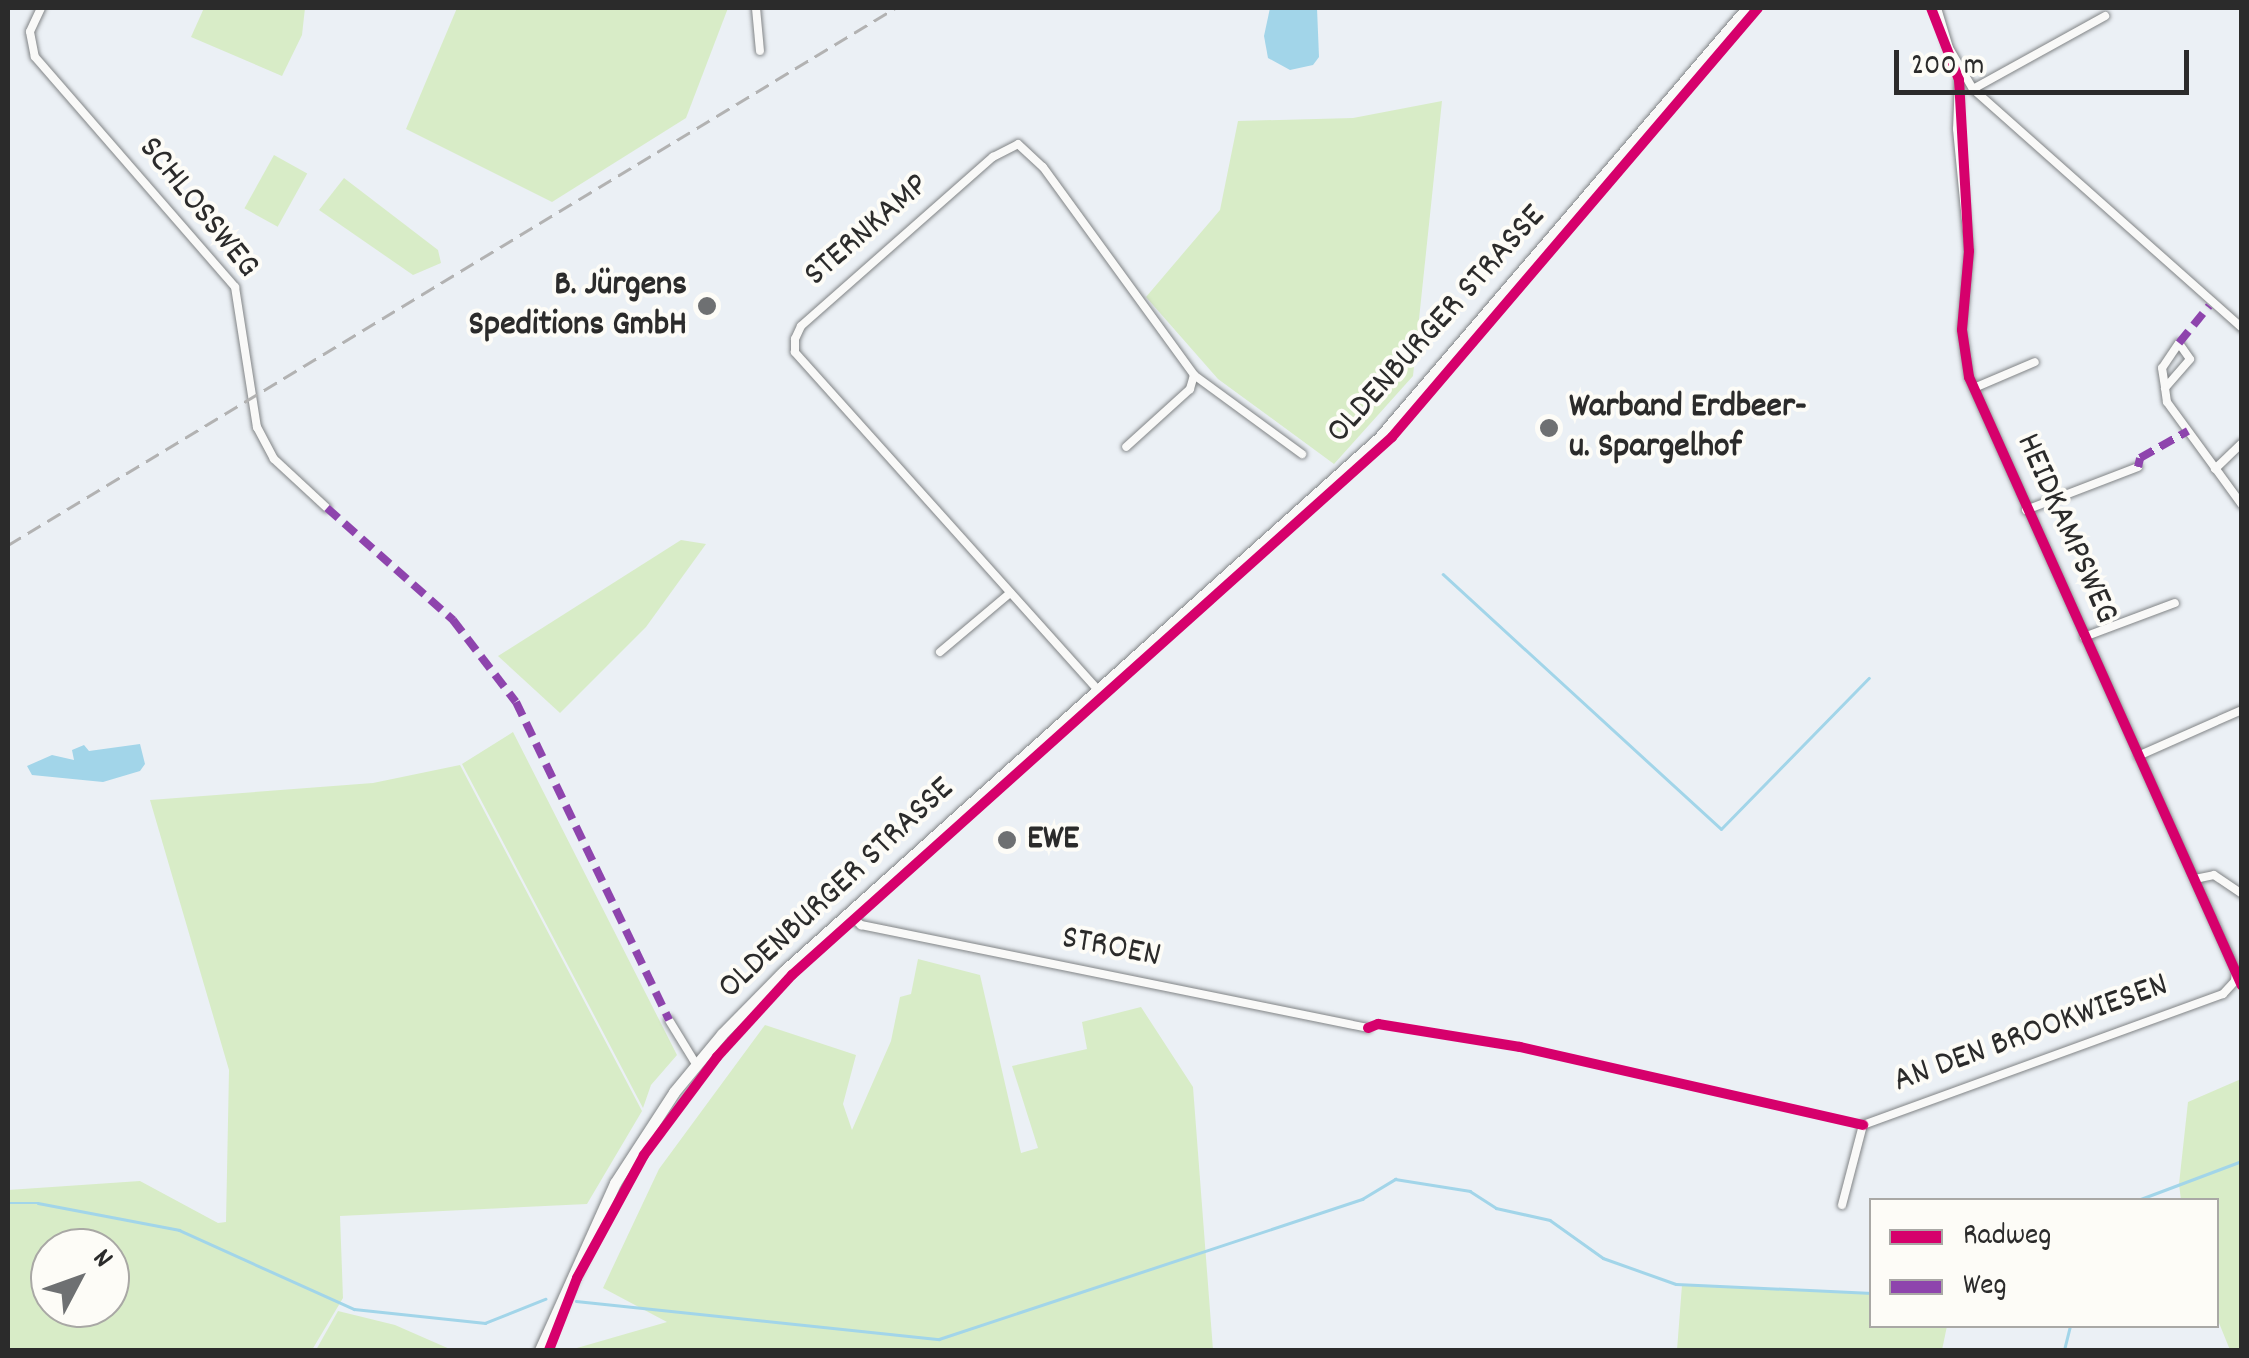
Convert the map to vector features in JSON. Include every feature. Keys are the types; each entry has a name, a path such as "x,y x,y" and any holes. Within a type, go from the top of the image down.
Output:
{"main road":[{"name":"OLDENBURGER STRASSE","path":"540,1350 615,1184 696,1064 848,913 1379,438 1747,8"}],"street":[{"name":"SCHLOSSWEG","path":"41,8 30,32 34,57 234,287 258,427 274,460 326,508"},
{"path":"756,8 760,51"},
{"path":"1937,8 1973,89 2241,326"},
{"path":"1973,89 2105,16"},
{"name":"HEIDKAMPSWEG","path":"1965,77 1959,80 1957,130 1969,251 1962,330 1974,388 2238,984"},
{"name":"STERNKAMP","path":"1098,690 795,352 801,326 993,156 1018,144 1043,167 1194,376 1302,454"},
{"path":"2165,388 2190,359 2180,343 2163,360 2165,388 2242,505"},
{"path":"1974,388 2035,362"},
{"path":"1126,447 1190,389 1194,376"},
{"path":"2216,469 2242,444"},
{"path":"2026,510 2138,467"},
{"path":"940,652 1010,593"},
{"path":"2084,637 2175,603"},
{"path":"2138,756 2242,710"},
{"path":"2194,880 2214,875 2242,894"},
{"name":"STROEN","path":"848,913 860,925 1368,1028"},
{"name":"AN DEN BROOKWIESEN","path":"1842,1205 1863,1125 2224,994 2238,984"},
{"path":"669,1020 696,1064"}],"green space":[{"path":"204,8 305,8 302,35 282,76 191,37"},
{"path":"457,8 728,8 686,118 552,202 406,129"},
{"path":"1442,101 1413,376 1334,464 1218,379 1146,297 1220,210 1238,121 1353,118"},
{"path":"274,155 307,173 278,227 244,208"},
{"path":"344,178 438,250 441,263 413,275 319,210"},
{"path":"681,540 706,544 646,627 560,713 498,656"},
{"path":"513,732 677,1055 651,1085 643,1108 462,764"},
{"path":"460,765 642,1111 587,1204 340,1216 343,1298 312,1350 8,1350 8,1190 140,1181 218,1223 226,1222 229,1070 150,800 373,783"},
{"path":"918,959 980,975 1021,1153 1038,1148 1012,1066 1087,1049 1082,1022 1141,1007 1193,1087 1213,1350 570,1350 667,1322 603,1288 659,1169 765,1025 856,1055 843,1104 852,1130 891,1041 900,997 911,994"},
{"path":"2241,1079 2242,1350 2230,1350 2219,1323 2219,1198 2181,1198 2188,1102"},
{"path":"1682,1285 1869,1293 1869,1328 1947,1328 1942,1350 1677,1350"},
{"path":"338,1311 395,1325 452,1350 316,1350"}],"water":[{"path":"1270,8 1317,8 1319,57 1313,65 1290,70 1268,58 1264,36"},
{"path":"140,744 145,764 140,771 103,782 32,775 27,766 52,755 74,760 72,750 84,745 89,751"}],"waterway":[{"path":"1443,574 1721,829 1869,678"},
{"path":"2143,1198 2242,1161"},
{"path":"576,1301 939,1339 1362,1199 1395,1179 1470,1191 1496,1208 1550,1220 1603,1258 1676,1284 1869,1293"},
{"path":"8,1203 38,1203 179,1230 354,1309 485,1323 545,1299"},
{"path":"2064,1350 2070,1328"}],"railway":[{"path":"8,545 895,8"}],"marked path":[{"path":"2179,343 2209,306"},
{"path":"2138,467 2140,458 2188,431"},
{"path":"327,508 453,620 516,702 669,1020"}],"cycle path":[{"path":"549,1350 577,1278 644,1155 717,1057 792,975 1392,437 1758,8"},
{"path":"1931,8 1959,80 1969,251 1962,330 1969,377 2242,986"},
{"path":"1368,1028 1378,1024 1520,1047 1863,1125"}],"place":[{"name":"B. Jürgens Speditions GmbH","path":"707,306"},
{"name":"Warband Erdbeer- u. Spargelhof","path":"1549,428"},
{"name":"EWE","path":"1007,840"}]}
